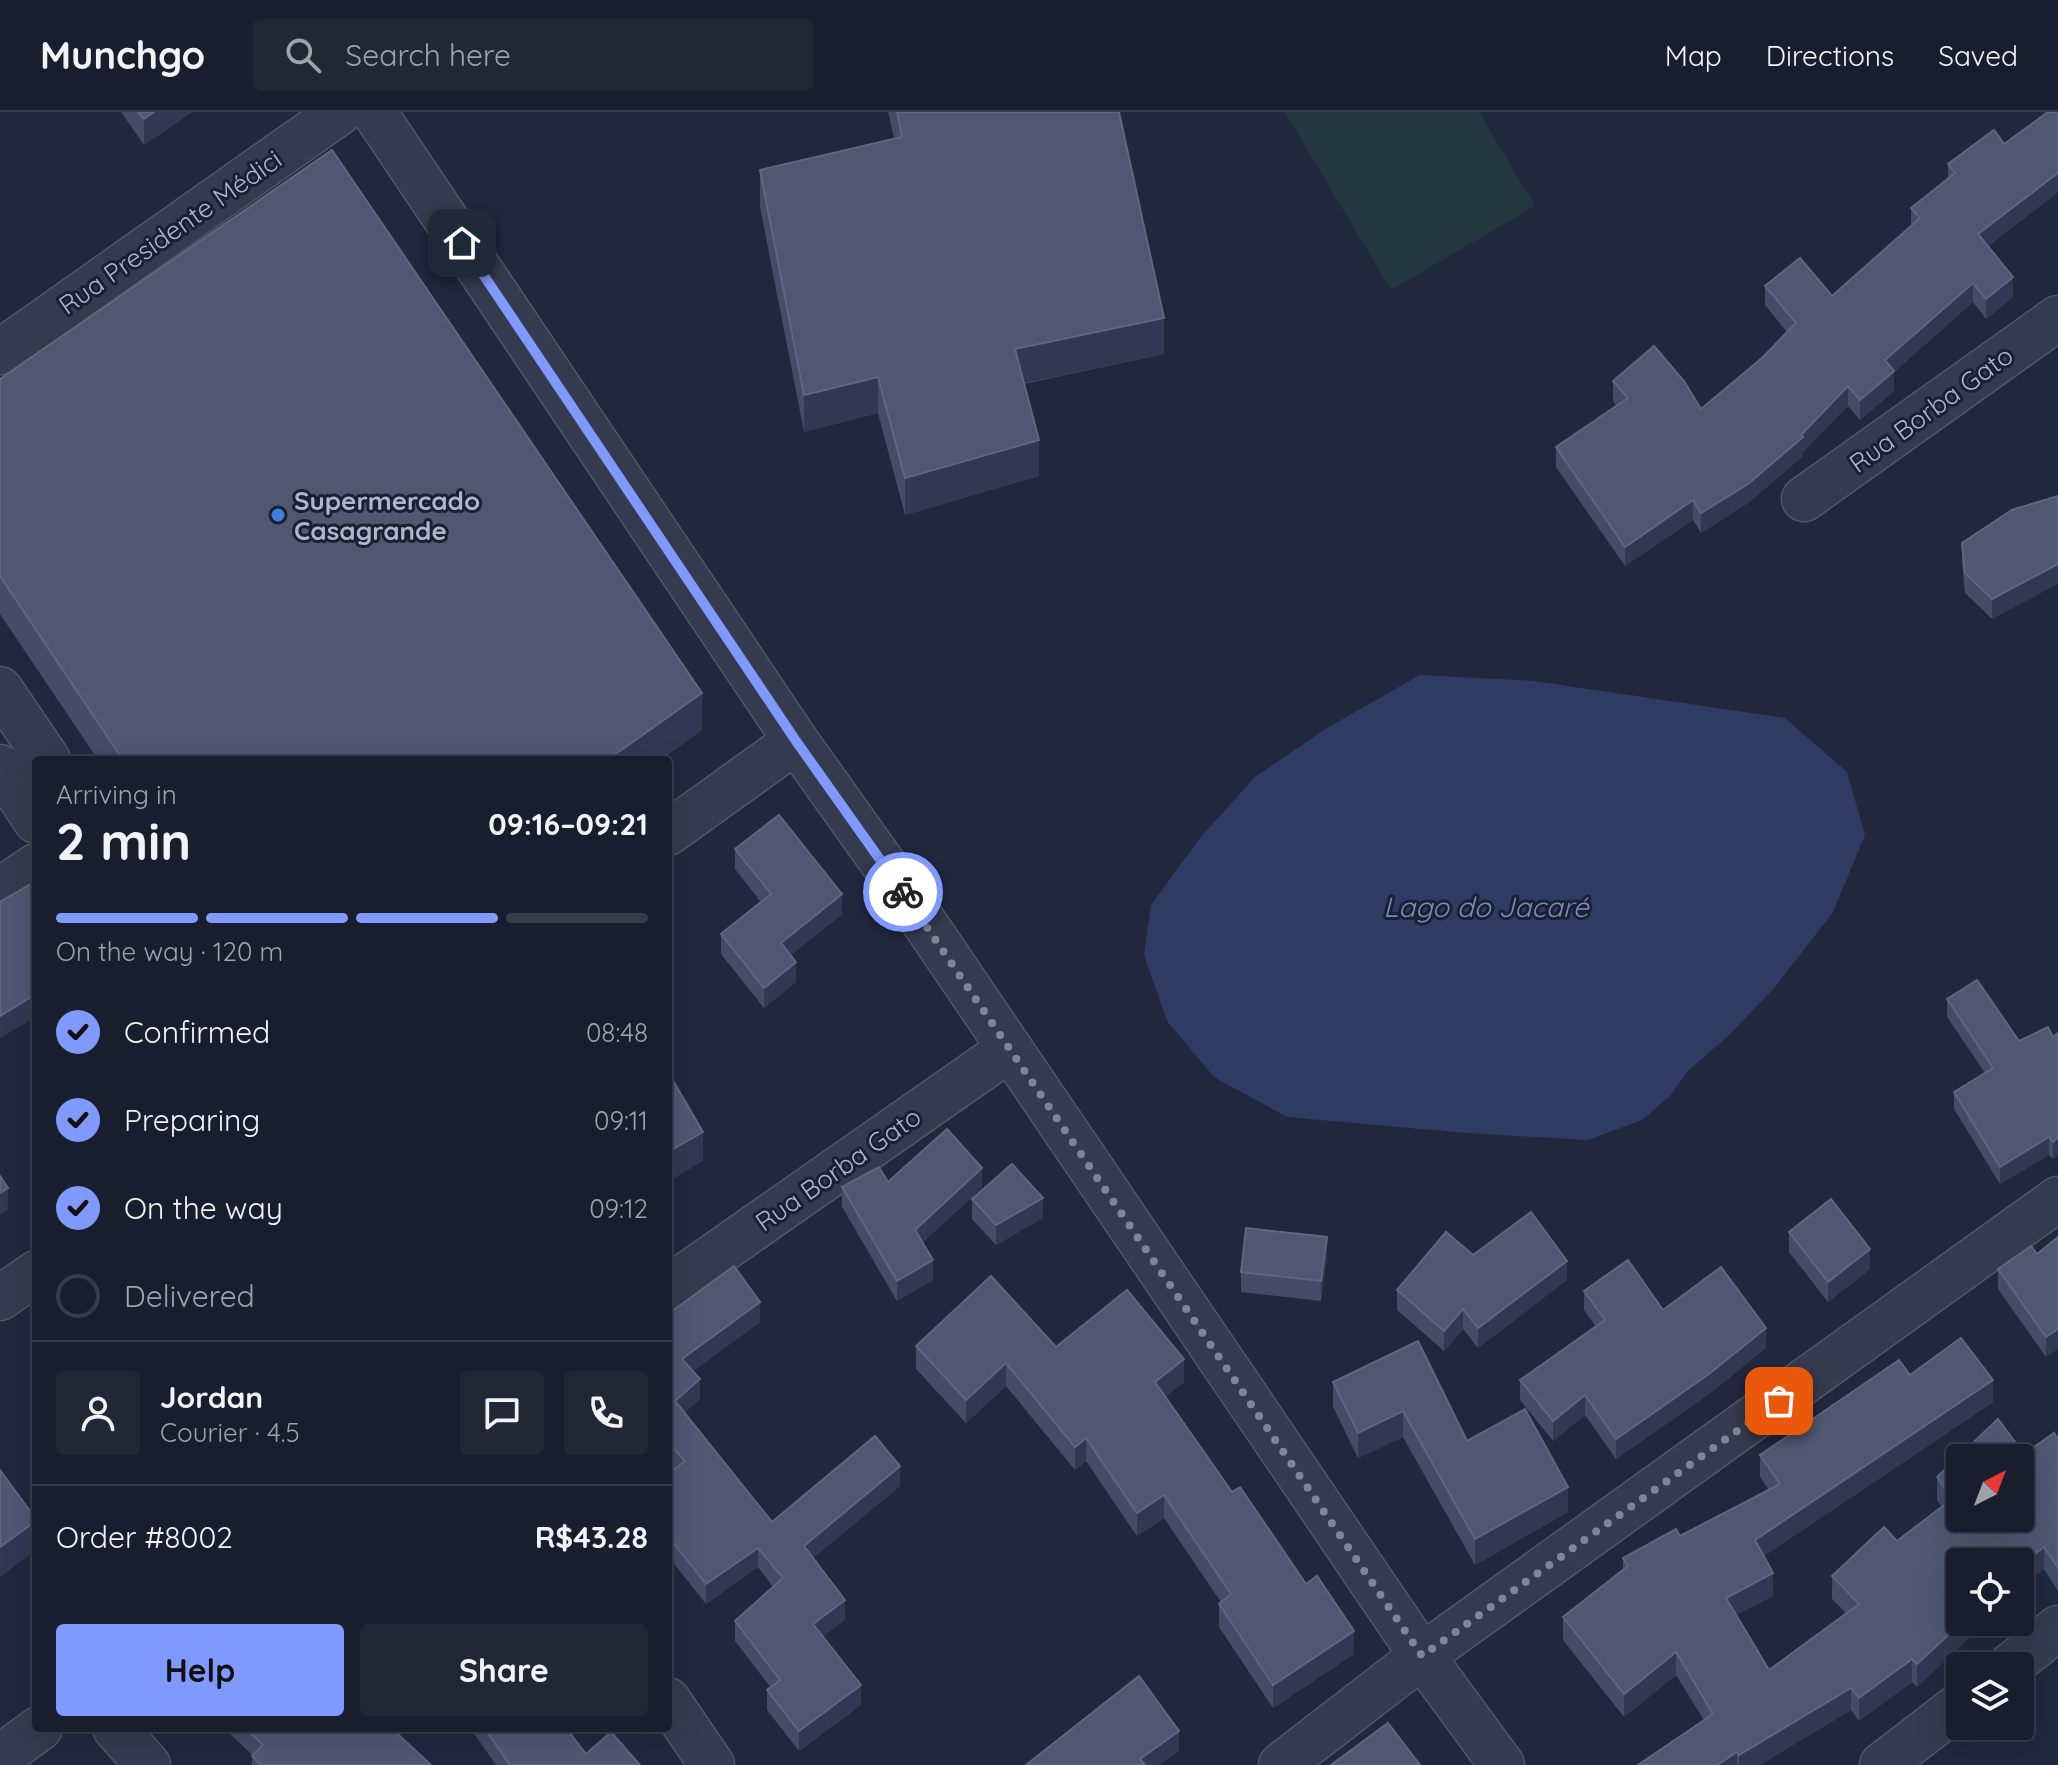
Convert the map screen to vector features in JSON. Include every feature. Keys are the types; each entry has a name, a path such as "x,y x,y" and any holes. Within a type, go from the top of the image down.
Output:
{"street":[{"name":"Rua Presidente Médici","path":"0,352 340,112"},
{"path":"374,112 796,741 909,900 1422,1656 1502,1765"},
{"name":"Rua Borba Gato","path":"1804,499 2058,318"},
{"path":"0,689 45,756"},
{"path":"672,830 796,741"},
{"path":"0,890 32,869"},
{"name":"Rua Borba Gato","path":"672,1285 1008,1050"},
{"path":"1281,1765 1422,1656 2058,1199"},
{"path":"0,1298 32,1276"},
{"path":"2028,1652 2058,1628"},
{"path":"672,1706 712,1765"},
{"path":"1882,1765 1946,1716"},
{"path":"0,1757 34,1732"},
{"path":"119,1732 148,1765"}],"shaded area":[{"path":"1285,112 1479,112 1535,206 1391,290"}],"water":[{"name":"Lago do Jacaré","path":"1420,675 1534,681 1785,718 1847,772 1865,835 1833,912 1775,987 1729,1035 1688,1071 1670,1096 1642,1120 1588,1140 1287,1117 1214,1077 1167,1021 1144,955 1151,905 1200,838 1255,777 1327,728"}],"building":[{"path":"138,112 154,112 144,119"},
{"path":"897,112 1119,112 1164,318 1015,349 1039,440 905,478 878,377 804,395 760,170 902,137"},
{"path":"2048,112 2058,112 2058,173 1978,234 2013,277 1986,299 1973,283 1885,360 1894,371 1860,400 1848,386 1801,435 1803,437 1748,484 1701,513 1693,500 1625,547 1556,447 1628,398 1613,381 1654,346 1684,381 1701,409 1762,358 1796,323 1765,286 1800,258 1832,296 1920,218 1911,208 1955,173 1948,164 1994,130 2004,144"},
{"name":"Supermercado Casagrande","path":"332,150 702,693 613,756 120,756 0,576 0,379"},
{"path":"2058,496 2058,564 1992,599 1965,573 1962,543 2012,510"},
{"path":"779,815 842,894 781,943 796,962 764,988 721,934 771,894 735,849"},
{"path":"32,883 32,996 0,1016 0,902"},
{"path":"1977,980 2019,1041 2048,1027 2053,1037 2058,1033 2058,1137 2053,1142 2049,1137 2000,1167 1954,1092 1993,1068 1947,999"},
{"path":"672,1079 703,1132 672,1150"},
{"path":"947,1129 982,1168 915,1230 933,1260 897,1281 842,1187 879,1167 888,1182"},
{"path":"1012,1164 1043,1198 996,1225 972,1199"},
{"path":"0,1176 8,1188 0,1193"},
{"path":"1831,1199 1870,1249 1828,1282 1789,1232"},
{"path":"1531,1212 1567,1261 1478,1328 1463,1309 1444,1331 1397,1290 1446,1232 1473,1255"},
{"path":"1246,1228 1327,1237 1321,1281 1241,1272"},
{"path":"2058,1237 2058,1329 2046,1337 1998,1269 2031,1246 2037,1254"},
{"path":"1628,1260 1663,1310 1721,1267 1766,1328 1709,1374 1616,1439 1585,1395 1553,1421 1520,1380 1605,1320 1584,1291"},
{"path":"734,1266 760,1302 682,1359 700,1379 675,1401 772,1522 875,1436 900,1466 804,1546 845,1600 813,1624 861,1685 799,1731 767,1690 780,1680 735,1621 783,1578 758,1548 706,1584 672,1541 672,1472 685,1461 672,1446 672,1311"},
{"path":"991,1276 1056,1347 1127,1290 1184,1359 1155,1382 1232,1492 1240,1487 1306,1584 1317,1576 1354,1631 1273,1685 1219,1604 1231,1594 1164,1495 1137,1513 1086,1438 1075,1447 1006,1363 966,1400 916,1346"},
{"path":"1961,1338 1993,1380 1755,1540 1773,1573 1726,1598 1769,1670 1859,1604 1832,1576 1884,1527 1897,1541 1946,1504 1946,1532 2034,1532 2034,1447 2054,1433 2058,1439 2058,1568 2044,1547 2034,1554 2034,1548 1946,1548 1947,1636 1917,1664 1912,1659 1859,1698 1851,1688 1717,1765 1638,1765 1713,1714 1676,1652 1624,1694 1563,1617 1628,1566 1623,1558 1676,1529 1680,1536 1780,1484 1760,1455 1899,1360 1910,1375"},
{"path":"1418,1341 1467,1441 1525,1409 1568,1487 1475,1539 1403,1411 1358,1433 1333,1382"},
{"path":"1998,1419 2017,1444 1972,1444"},
{"path":"1946,1468 1946,1490 1937,1477"},
{"path":"0,1470 32,1514 32,1524 0,1547"},
{"path":"1139,1676 1179,1731 1140,1759 1145,1765 1026,1765"},
{"path":"1388,1723 1420,1765 1331,1765"},
{"path":"249,1732 395,1732 431,1765 261,1765 252,1756 263,1745"},
{"path":"487,1732 569,1732 586,1754 611,1732 640,1765 510,1765"}],"way so far":[{"path":"903,892 1422,1656 1779,1401"}],"place":[{"name":"Supermercado Casagrande","path":"278,515"}],"route":[{"path":"462,243 796,741 903,892"}]}
